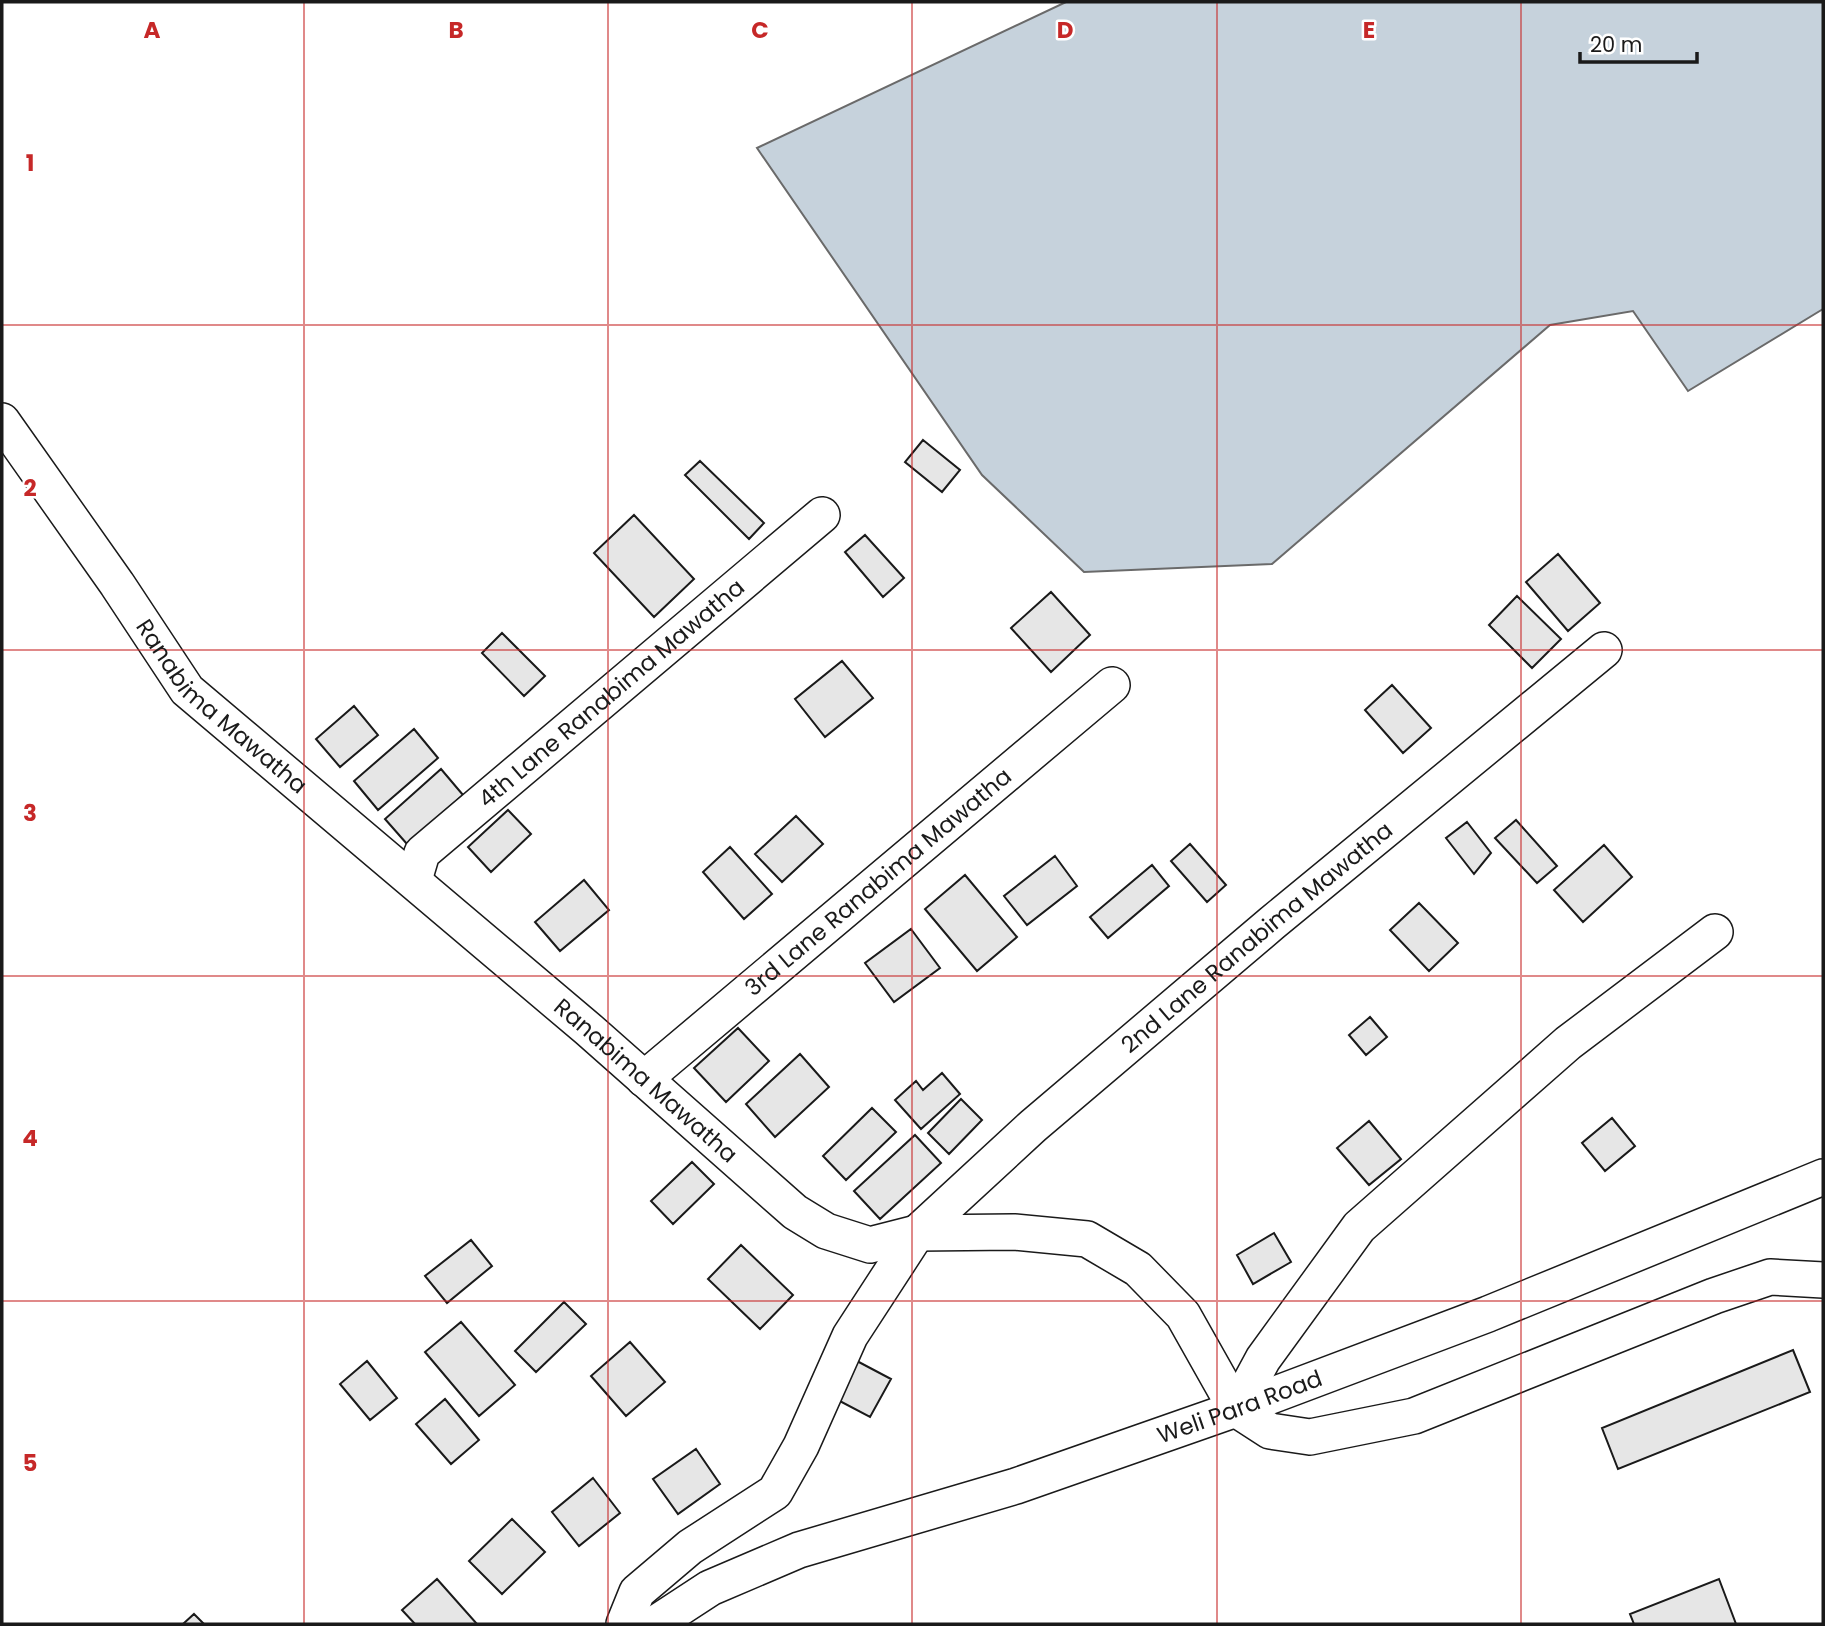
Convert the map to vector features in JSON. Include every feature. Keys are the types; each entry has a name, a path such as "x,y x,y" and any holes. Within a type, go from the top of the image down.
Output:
{"street":[{"name":"Ranabima Mawatha","path":"2,421 117,584 187,690 414,880 795,1212 826,1230 870,1245 917,1233 1014,1232 1087,1239 1138,1269 1183,1315 1236,1409"},
{"name":"4th Lane Ranabima Mawatha","path":"414,880 422,853 822,515"},
{"name":"2nd Lane Ranabima Mawatha","path":"917,1233 1033,1126 1272,923 1604,650"},
{"name":"3rd Lane Ranabima Mawatha","path":"644,1079 1112,685"},
{"path":"1715,932 1568,1043 1359,1227 1263,1359 1236,1409 1270,1431 1310,1437 1414,1416 1714,1296 1770,1277 1823,1280"},
{"name":"Weli Para Road","path":"655,1624 710,1588 799,1550 1016,1486 1236,1409 1488,1314 1823,1177"},
{"path":"624,1624 637,1592 690,1546 775,1492 801,1446 850,1336 917,1233"}],"shaded area":[{"path":"1066,2 1823,2 1823,309 1688,391 1633,311 1550,325 1272,564 1084,572 982,475 757,148"}],"building":[{"path":"923,440 960,470 942,492 905,462"},
{"path":"700,461 764,523 749,539 685,475"},
{"path":"634,515 694,579 654,617 594,553"},
{"path":"865,535 904,578 883,597 845,552"},
{"path":"1558,554 1600,603 1568,631 1526,582"},
{"path":"1051,592 1090,635 1051,672 1011,628"},
{"path":"1517,596 1561,639 1532,668 1489,625"},
{"path":"502,633 545,676 524,696 482,653"},
{"path":"842,661 873,698 825,737 795,699"},
{"path":"1392,685 1431,728 1403,753 1365,710"},
{"path":"354,706 378,735 340,767 316,739"},
{"path":"414,729 438,758 378,810 354,781"},
{"path":"441,769 463,795 407,844 385,819"},
{"path":"508,810 531,834 491,872 468,847"},
{"path":"796,816 823,844 782,882 755,854"},
{"path":"1516,820 1557,866 1537,883 1495,838"},
{"path":"1467,822 1491,853 1474,874 1446,838"},
{"path":"1190,844 1226,885 1207,902 1171,861"},
{"path":"1604,845 1632,877 1583,922 1554,890"},
{"path":"730,847 772,894 744,919 703,872"},
{"path":"1055,856 1077,886 1027,925 1004,896"},
{"path":"1152,865 1169,886 1108,938 1090,917"},
{"path":"965,875 1017,937 977,971 925,909"},
{"path":"584,880 609,910 560,951 535,922"},
{"path":"1419,903 1458,943 1429,971 1390,930"},
{"path":"911,929 940,968 894,1002 865,963"},
{"path":"1370,1017 1387,1037 1366,1055 1349,1035"},
{"path":"738,1028 769,1061 726,1102 694,1068"},
{"path":"800,1054 829,1087 775,1137 746,1104"},
{"path":"942,1073 960,1094 921,1129 895,1100 916,1081 923,1090"},
{"path":"961,1099 982,1120 949,1154 928,1133"},
{"path":"872,1108 896,1132 846,1180 823,1156"},
{"path":"1612,1118 1635,1146 1605,1171 1582,1143"},
{"path":"1369,1121 1401,1159 1369,1185 1337,1148"},
{"path":"915,1135 941,1163 880,1219 854,1191"},
{"path":"692,1162 714,1184 673,1224 651,1201"},
{"path":"1274,1233 1291,1262 1253,1284 1237,1255"},
{"path":"471,1240 492,1266 447,1303 425,1276"},
{"path":"741,1245 793,1295 760,1329 708,1279"},
{"path":"564,1302 586,1324 536,1372 515,1351"},
{"path":"461,1322 515,1385 479,1416 425,1352"},
{"path":"630,1342 665,1382 626,1416 591,1376"},
{"path":"1793,1350 1810,1392 1618,1469 1602,1428"},
{"path":"855,1360 891,1379 870,1417 834,1398"},
{"path":"367,1361 397,1398 370,1420 340,1384"},
{"path":"445,1399 479,1440 451,1464 416,1424"},
{"path":"696,1449 720,1484 678,1514 653,1479"},
{"path":"593,1478 620,1513 579,1546 552,1512"},
{"path":"512,1519 545,1552 502,1594 469,1561"},
{"path":"437,1579 477,1624 415,1624 402,1610"},
{"path":"1719,1579 1736,1624 1634,1624 1630,1614"},
{"path":"194,1614 204,1624 183,1624"}]}
